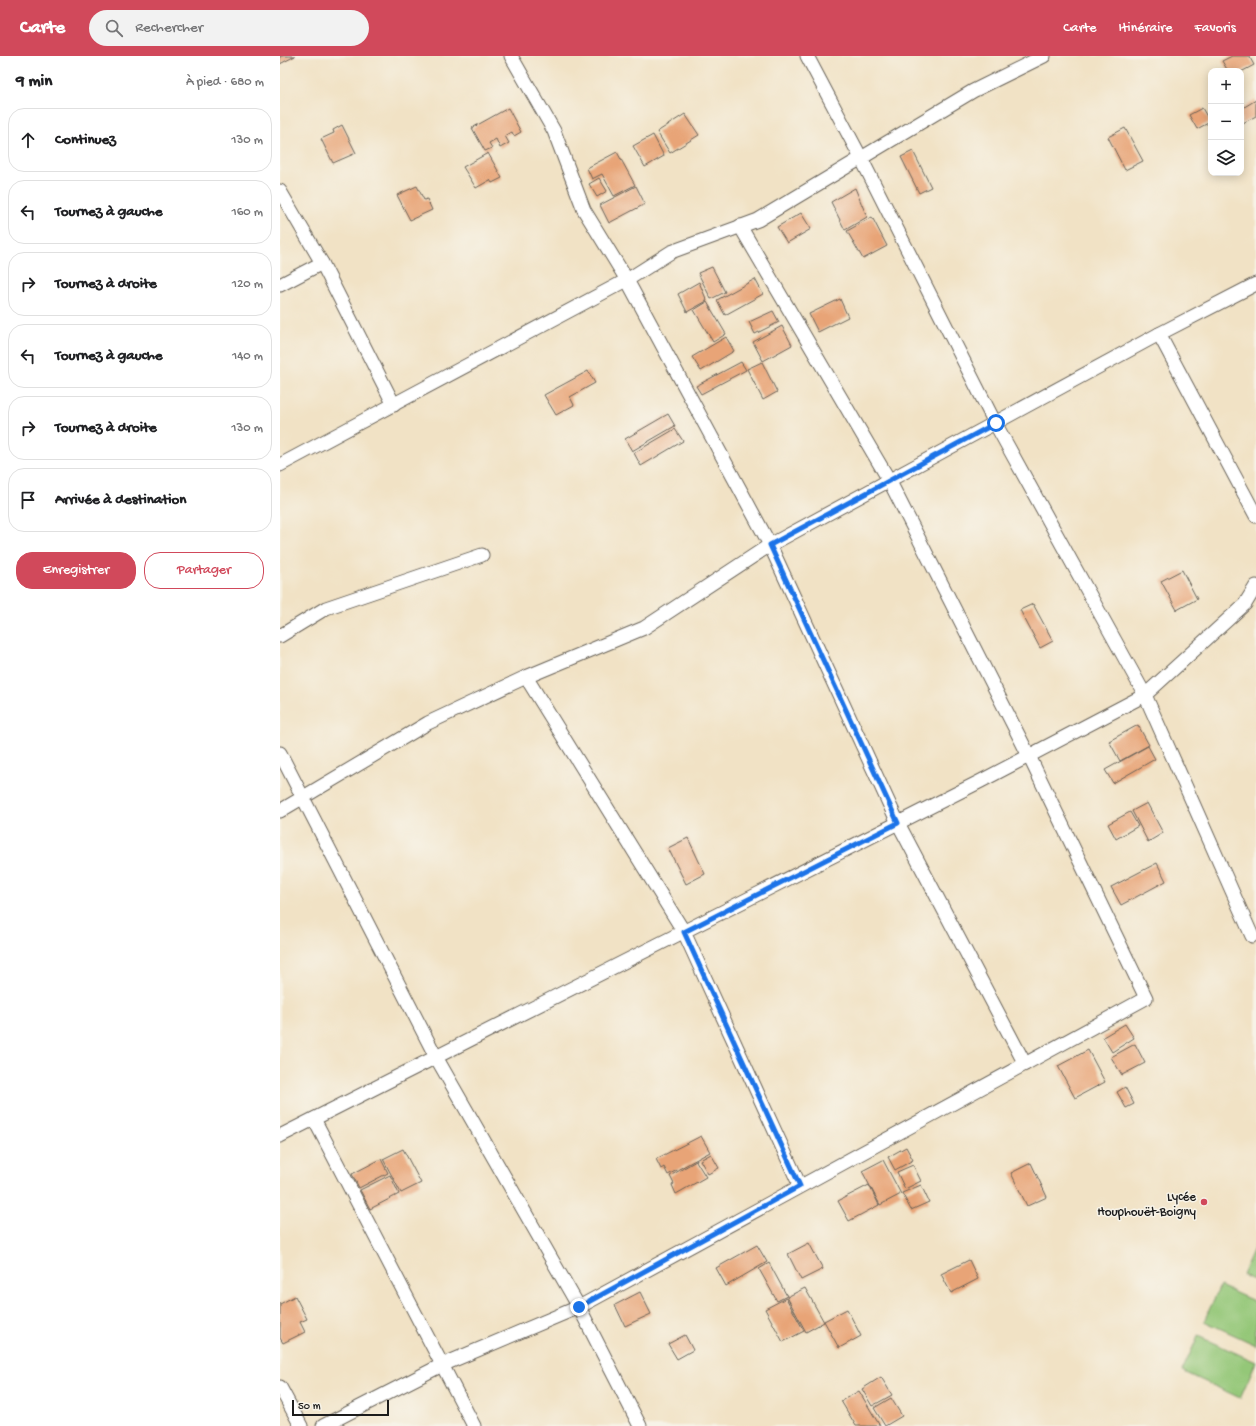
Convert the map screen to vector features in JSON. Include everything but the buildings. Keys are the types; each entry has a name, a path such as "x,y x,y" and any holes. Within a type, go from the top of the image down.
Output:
{"street":[{"path":"511,56 554,131 584,210 627,280 770,545 898,823 1025,1064"},
{"path":"806,56 861,158 996,423 1145,695 1252,936"},
{"path":"280,465 627,280 671,252 758,220 973,91 1044,56"},
{"path":"280,191 322,263 394,405"},
{"path":"323,1426 442,1364 579,1307 1146,998 1029,756 889,480 740,226"},
{"path":"280,285 322,263"},
{"path":"280,811 428,723 526,677 644,628 770,545 1159,334 1256,284"},
{"path":"1159,334 1256,516"},
{"path":"280,636 326,608 482,555"},
{"path":"280,1136 898,823 1145,695 1246,604 1256,586"},
{"path":"526,677 684,932 800,1186"},
{"path":"280,753 436,1057 579,1307 640,1426"},
{"path":"314,1119 474,1426"},
{"path":"280,1387 301,1426"}],"green space":[{"path":"1256,1244 1256,1281 1242,1275"},
{"path":"1220,1286 1256,1302 1256,1345 1204,1321"},
{"path":"1198,1336 1256,1362 1240,1398 1182,1371"}],"place":[{"name":"Lycée Houphouët-Boigny","path":"1204,1202"}],"route":[{"path":"579,1307 800,1186 684,932 898,823 770,545 996,423"}]}
